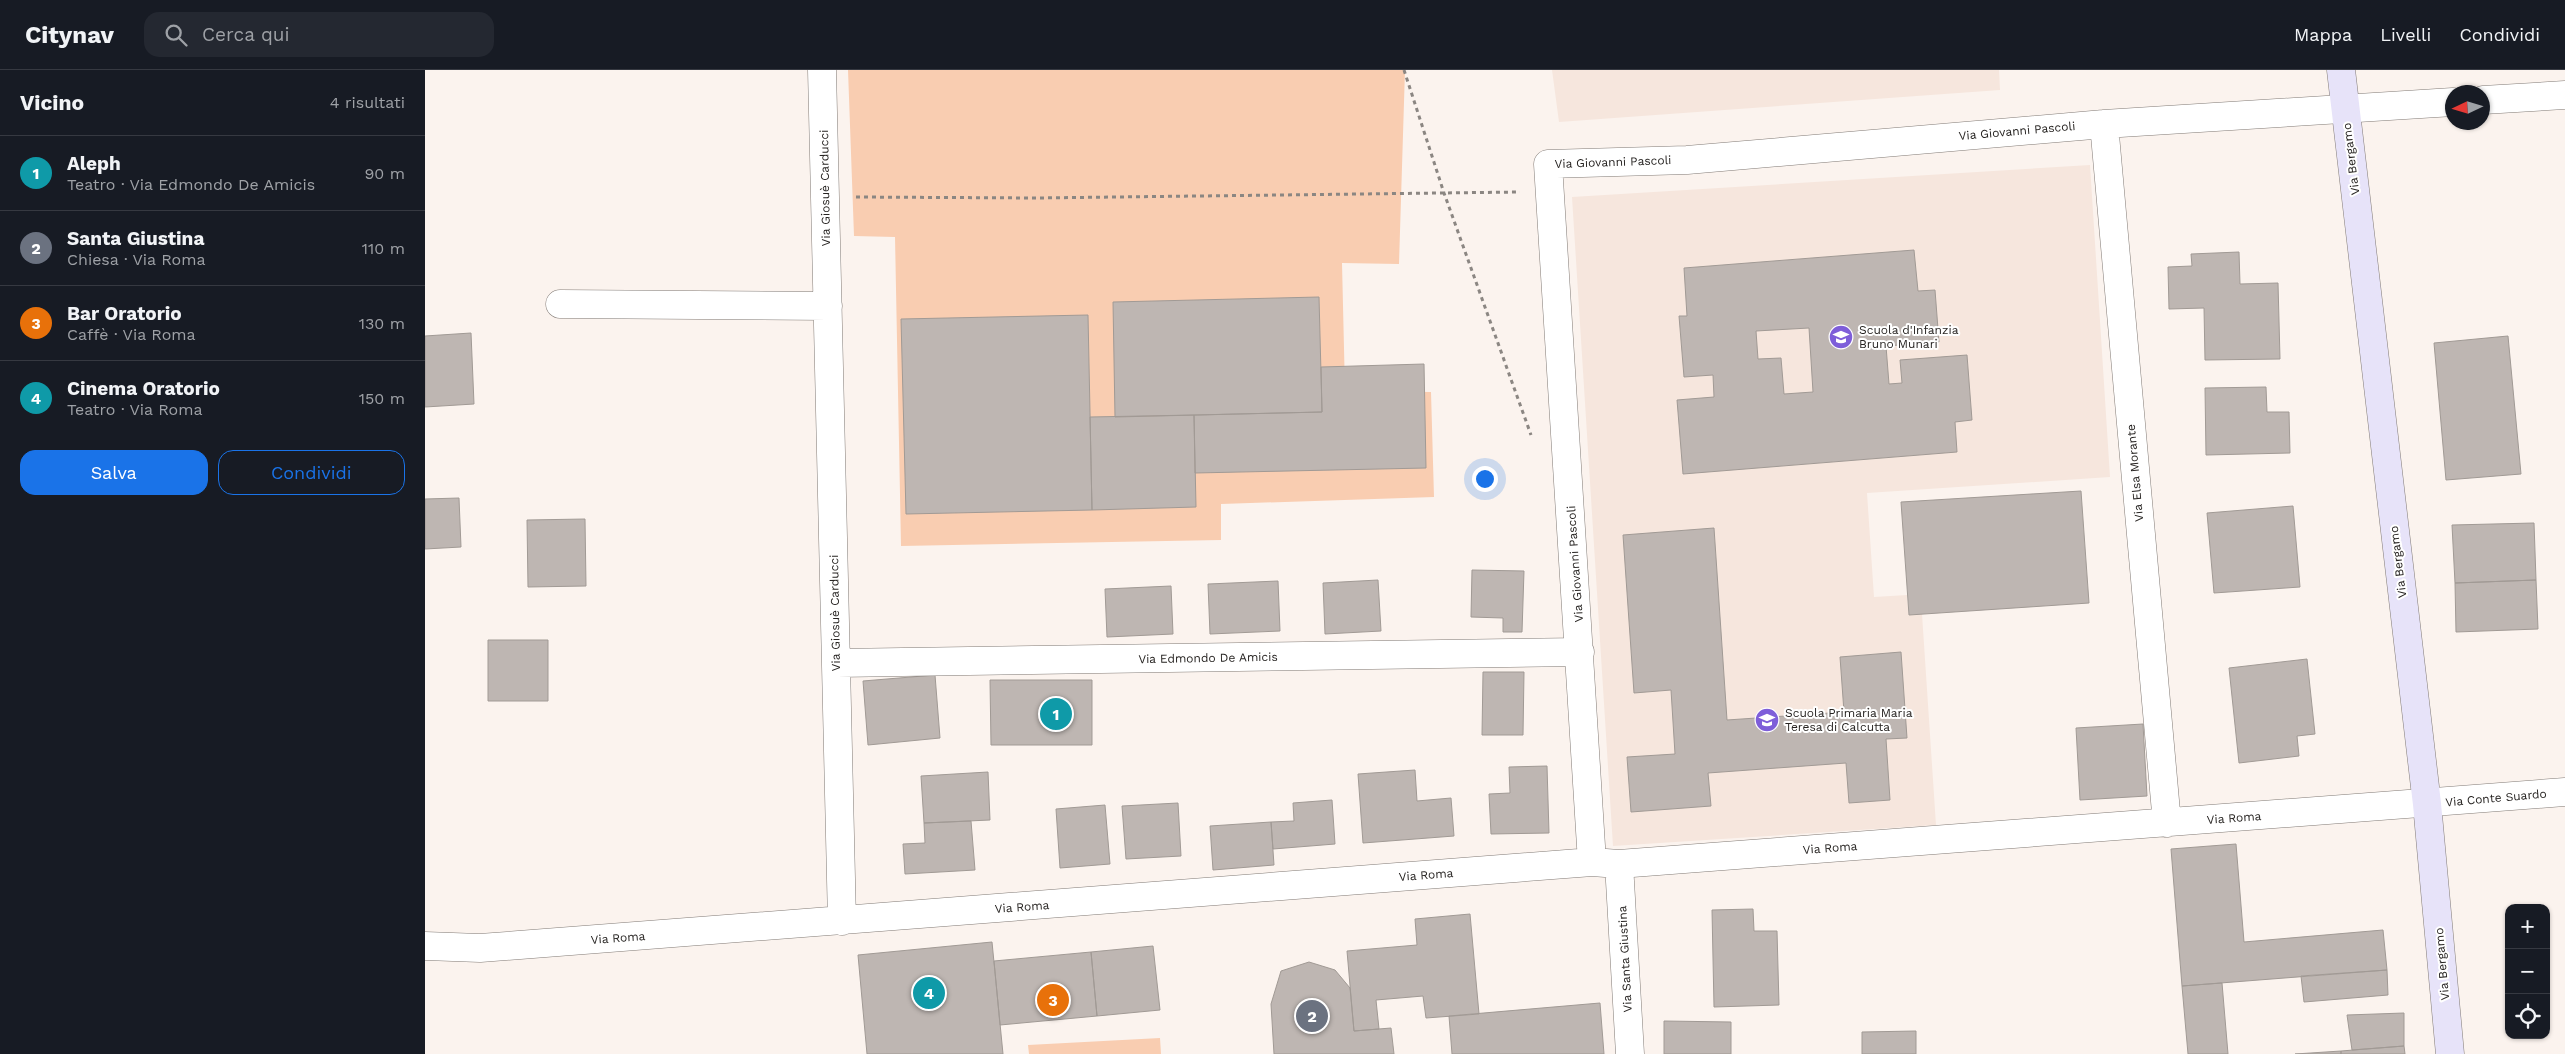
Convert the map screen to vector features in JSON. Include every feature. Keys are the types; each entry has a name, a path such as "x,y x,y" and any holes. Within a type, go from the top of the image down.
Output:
{"street":[{"name":"Via Giosuè Carducci","path":"822,70 843,921"},
{"name":"Via Bergamo","path":"2341,70 2427,804 2450,1054"},
{"path":"2490,100 2565,95"},
{"name":"Via Giovanni Pascoli","path":"1591,862 1580,652 1549,164 1687,160 2103,124 2445,103"},
{"name":"Via Elsa Morante","path":"2103,124 2167,823"},
{"path":"560,304 828,306"},
{"name":"Via Edmondo De Amicis","path":"837,664 1580,652"},
{"name":"Via Conte Suardo","path":"2427,804 2565,792"},
{"name":"Via Roma","path":"425,946 480,948 1591,862 1619,864 2427,804"},
{"name":"Via Santa Giustina","path":"1619,864 1630,1054"}],"path":[{"path":"1404,70 1444,193 1534,442"},
{"path":"825,197 1037,198 1550,192"}],"shaded area":[{"path":"848,70 1405,70 1399,264 1342,263 1345,391 1431,392 1434,497 1221,504 1221,540 901,546 895,237 854,236"},
{"path":"1552,70 1999,70 2000,90 1559,122"},
{"name":"Scuola d'Infanzia Bruno Munari","path":"2090,165 2110,477 1867,493 1874,597 1907,595 1909,615 1922,614 1936,825 1613,846 1572,197"},
{"path":"1160,1038 1161,1054 1029,1054 1028,1045"}],"building":[{"path":"1914,250 1918,291 1935,290 1939,342 1886,346 1889,384 1902,383 1900,360 1967,355 1972,420 1955,422 1957,452 1683,474 1677,400 1714,397 1713,375 1684,377 1679,316 1687,316 1684,268","holes":["1809,328 1813,392 1784,394 1781,358 1758,359 1756,331"]},
{"path":"2239,252 2240,284 2278,283 2280,359 2205,360 2204,308 2169,309 2168,267 2192,266 2191,254"},
{"path":"1319,297 1322,412 1115,417 1113,302"},
{"path":"1088,315 1092,510 906,514 901,319"},
{"path":"471,333 474,404 425,407 425,336"},
{"path":"2508,336 2521,474 2446,480 2434,343"},
{"path":"1424,364 1426,468 1195,473 1194,415 1322,412 1321,367"},
{"path":"2266,387 2267,412 2289,412 2290,453 2206,455 2205,388"},
{"path":"1194,415 1196,507 1092,510 1090,417"},
{"path":"2081,491 2089,603 1909,615 1901,502"},
{"path":"459,498 461,547 425,549 425,499"},
{"path":"2293,506 2300,587 2214,593 2207,513"},
{"path":"585,519 586,586 528,587 527,520"},
{"path":"2534,523 2536,580 2455,583 2452,525"},
{"path":"1714,528 1727,720 1844,712 1840,657 1901,652 1907,738 1886,739 1890,800 1849,803 1846,763 1708,773 1711,806 1631,812 1627,757 1675,754 1671,690 1634,693 1623,535"},
{"path":"1472,570 1524,571 1522,632 1503,632 1503,618 1471,617"},
{"path":"1378,580 1381,631 1325,634 1323,583"},
{"path":"2536,580 2538,629 2456,632 2455,583"},
{"path":"1278,581 1280,631 1210,634 1208,584"},
{"path":"1171,586 1173,634 1107,637 1105,589"},
{"path":"488,640 548,640 548,701 488,701"},
{"path":"2307,659 2315,734 2297,736 2299,756 2239,763 2229,668"},
{"path":"1483,672 1524,672 1523,735 1482,735"},
{"path":"935,675 940,738 868,745 863,681"},
{"path":"990,680 1092,680 1092,745 991,745"},
{"path":"2143,724 2147,796 2080,800 2076,728"},
{"path":"1547,766 1549,833 1491,834 1489,794 1510,793 1509,767"},
{"path":"1415,770 1417,801 1451,798 1454,836 1363,843 1358,774"},
{"path":"988,772 990,820 924,823 921,776"},
{"path":"1332,800 1335,844 1273,849 1271,822 1294,821 1293,803"},
{"path":"1178,803 1181,856 1126,859 1122,806"},
{"path":"1105,805 1110,864 1060,868 1056,809"},
{"path":"971,821 975,870 905,874 903,844 925,843 924,823"},
{"path":"1271,822 1274,865 1213,870 1210,826"},
{"path":"2236,844 2244,942 2383,930 2387,970 2182,986 2171,849"},
{"path":"1753,909 1754,931 1777,931 1779,1005 1714,1007 1712,910"},
{"path":"1470,914 1479,1014 1426,1018 1423,996 1376,1000 1379,1029 1354,1031 1347,951 1417,945 1415,919"},
{"path":"992,942 1003,1054 867,1054 858,955"},
{"path":"1153,946 1160,1010 1097,1016 1091,952"},
{"path":"1091,952 1097,1016 1000,1025 994,961"},
{"path":"1309,962 1335,970 1350,988 1354,1031 1391,1028 1394,1054 1274,1054 1271,1004 1281,971"},
{"path":"2387,970 2388,995 2304,1002 2301,976"},
{"path":"2222,983 2228,1054 2188,1054 2182,986"},
{"path":"1600,1003 1604,1054 1452,1054 1449,1016"},
{"path":"2404,1013 2404,1046 2352,1050 2347,1015"},
{"path":"1664,1021 1731,1022 1731,1054 1664,1054"},
{"path":"1916,1031 1916,1054 1862,1054 1862,1032"},
{"path":"2404,1046 2405,1054 2341,1054 2341,1051"},
{"path":"2341,1051 2341,1054 2295,1054"}],"place":[{"name":"Scuola d'Infanzia Bruno Munari","path":"1841,337"},
{"name":"Aleph","path":"1056,714"},
{"name":"Scuola Primaria Maria Teresa di Calcutta","path":"1767,720"},
{"name":"Cinema Oratorio","path":"929,993"},
{"name":"Bar Oratorio","path":"1053,1000"},
{"name":"Santa Giustina","path":"1312,1016"}]}
